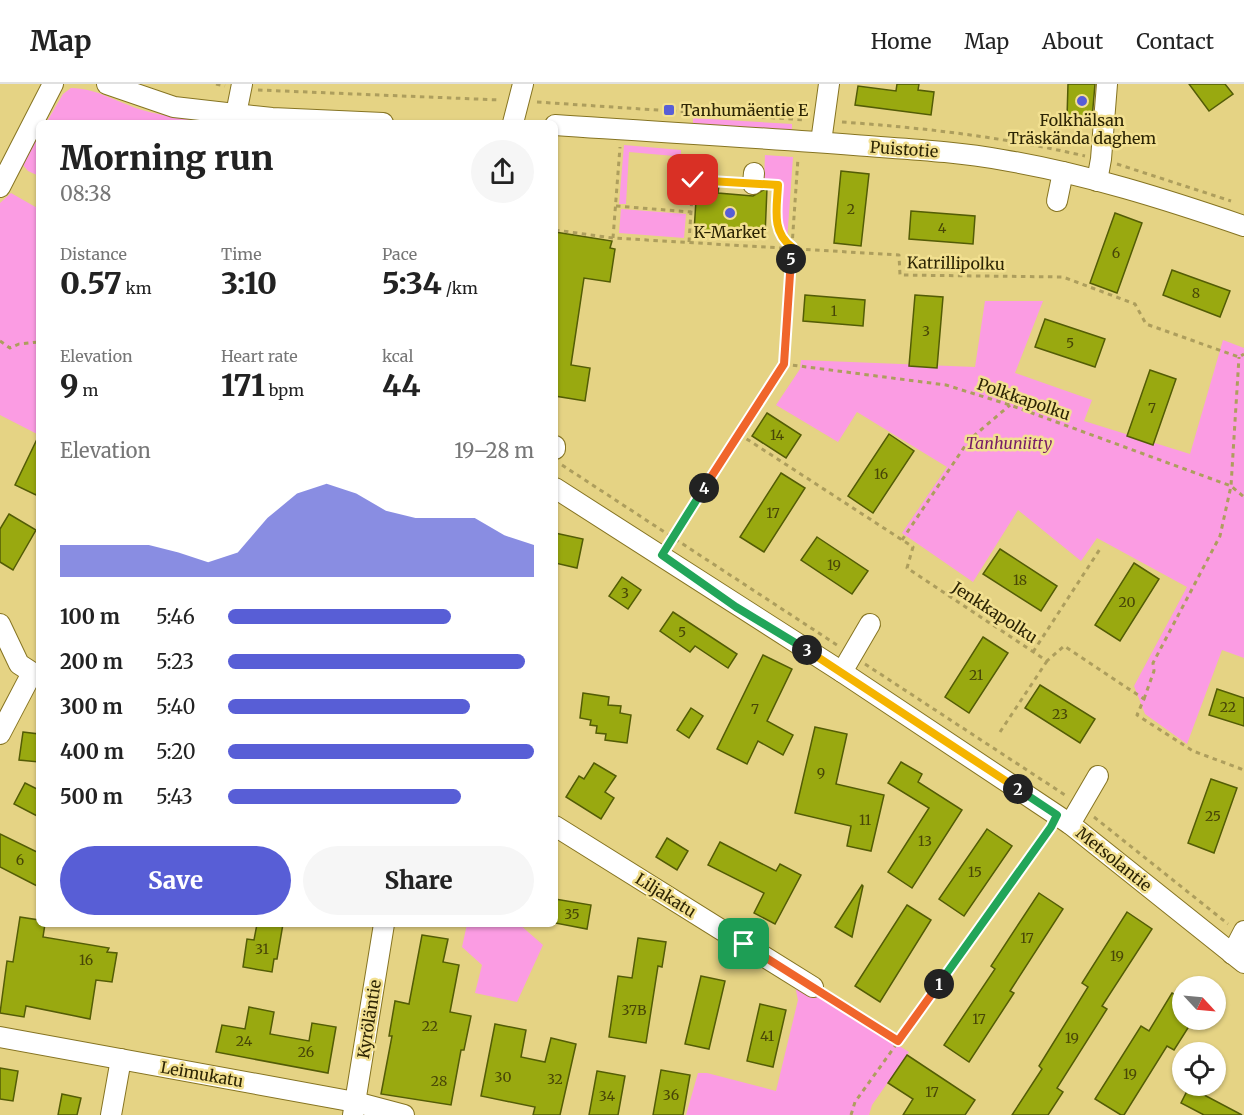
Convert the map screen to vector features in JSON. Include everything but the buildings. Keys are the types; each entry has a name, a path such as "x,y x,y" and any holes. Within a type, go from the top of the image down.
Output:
{"street":[{"path":"0,187 7,156 53,84"},
{"path":"107,84 174,107 297,120"},
{"path":"236,114 242,84"},
{"path":"514,120 522,84"},
{"path":"821,142 829,84"},
{"path":"1097,181 1107,84"},
{"name":"Puistotie","path":"558,125 799,140 1003,159 1064,171 1164,199 1244,226"},
{"path":"1056,201 1064,171"},
{"name":"Metsolantie","path":"558,491 662,555 736,607 842,672 1064,819 1238,958"},
{"path":"0,624 19,664 35,675 0,734"},
{"path":"842,672 870,624"},
{"path":"1064,819 1098,776"},
{"name":"Liljakatu","path":"558,828 813,987"},
{"name":"Kyröläntie","path":"354,1109 384,927"},
{"path":"1238,958 1244,931"},
{"name":"Leimukatu","path":"0,1037 121,1059 354,1109 404,1115"},
{"path":"111,1115 121,1059"}],"path":[{"path":"662,555 784,364 799,140 798,120"},
{"path":"613,238 621,130"},
{"path":"689,242 693,180 753,178 778,185 776,228 785,243 792,247"},
{"path":"616,206 691,212"},
{"name":"Katrillipolku","path":"558,230 613,238 899,255 900,275 1063,277 1135,304 1146,324 1239,357"},
{"path":"0,341 10,348 36,342"},
{"path":"1244,354 1239,357 1231,486 1220,536 1153,663 1154,671 1137,715 1193,751 1244,770"},
{"name":"Polkkapolku","path":"784,364 946,385 1010,405 1231,486 1244,497"},
{"path":"739,434 902,540 969,440 1010,405"},
{"name":"Jenkkapolku","path":"902,540 913,547 907,568 1033,652 1047,661 1064,646 1144,699"},
{"path":"1033,652 1100,549"},
{"path":"1000,732 1047,661"},
{"path":"851,1115 855,1102 1051,827 1064,819"},
{"path":"813,987 898,1041"}],"green space":[{"path":"71,88 90,90 133,107 196,120 48,120 63,94"},
{"path":"693,118 792,124 792,130 693,124"},
{"path":"36,140 36,175 28,171 22,164"},
{"path":"624,145 681,150 681,155 629,152 626,204 619,204"},
{"path":"765,155 793,157 787,241 780,226 783,182 764,180"},
{"path":"11,193 36,207 36,433 0,415 0,203"},
{"path":"621,209 686,214 684,238 619,233"},
{"name":"Tanhuniitty","path":"985,301 1043,301 1015,373 1092,400 1084,421 1190,454 1223,340 1244,348 1244,658 1222,650 1187,744 1145,714 1134,686 1187,587 1097,538 1081,561 1018,510 973,582 902,533 947,467 857,412 838,442 776,405 800,369 801,360 975,367"},
{"path":"466,927 522,927 543,945 517,1002 475,993 482,965 462,947"},
{"path":"794,981 909,1052 872,1105 869,1115 686,1115 698,1073 707,1073 776,1091 798,1000"}],"place":[{"name":"Folkhälsan Träskända daghem","path":"1082,101"},
{"name":"Tanhumäentie E","path":"669,110"},
{"name":"K-Market","path":"730,213"}],"route":[{"path":"693,180 778,185 776,228 785,243 792,247 784,364 662,555 736,607 842,672 1057,815 1051,827 898,1041 744,944"}]}
